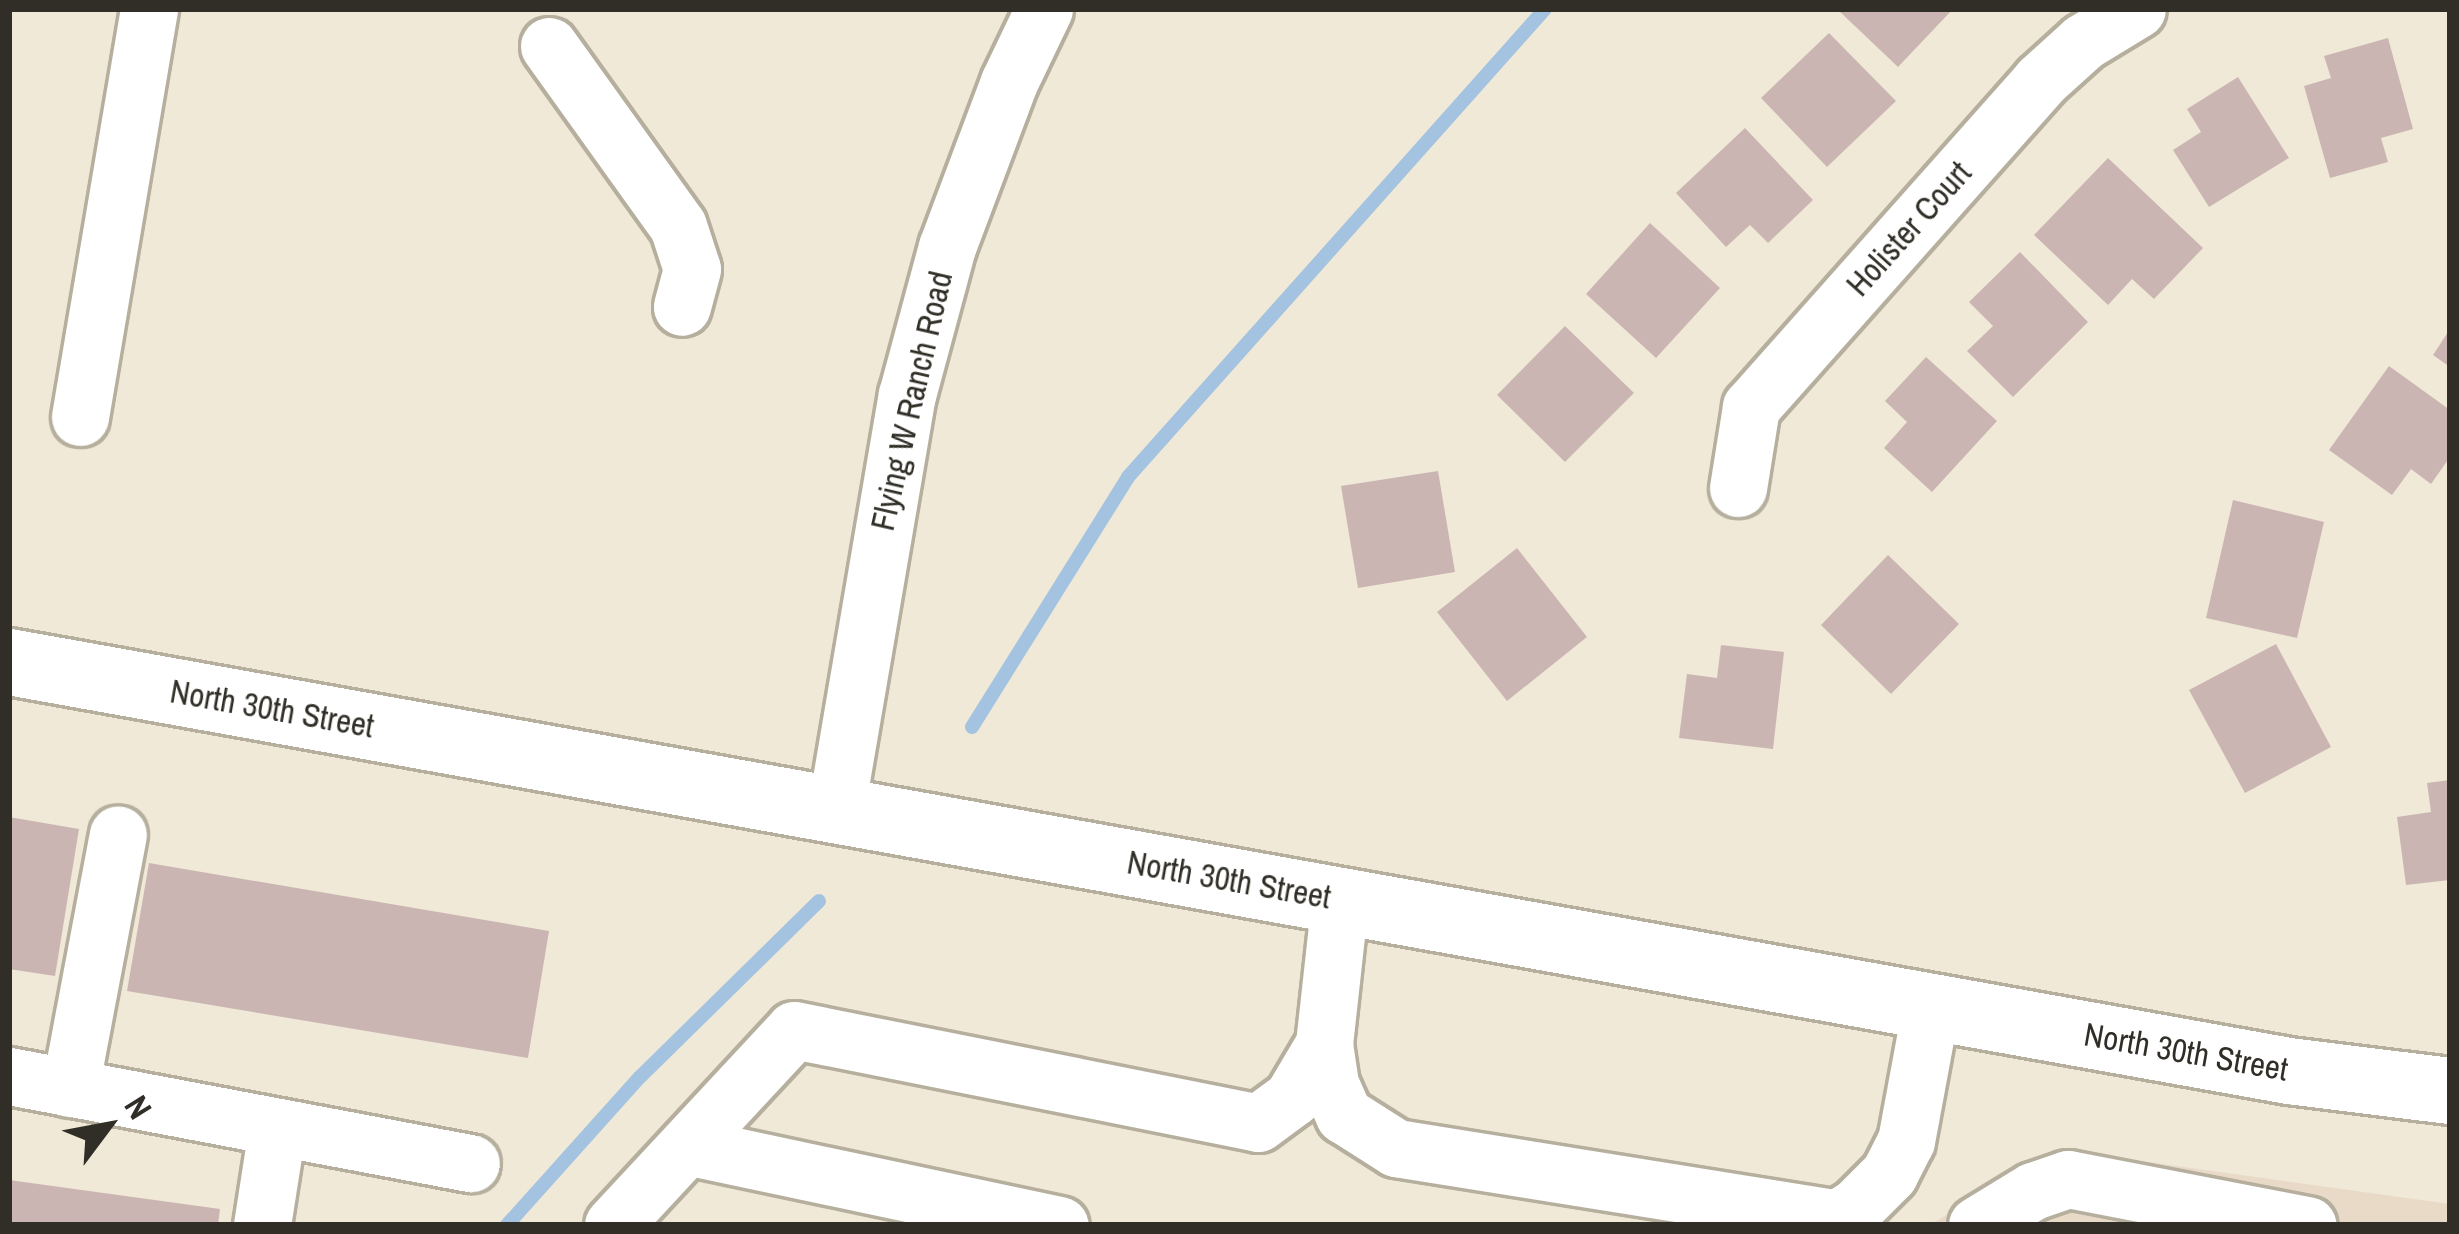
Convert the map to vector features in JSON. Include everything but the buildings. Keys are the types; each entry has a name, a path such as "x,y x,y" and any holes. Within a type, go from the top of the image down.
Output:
{"main road":[{"name":"North 30th Street","path":"9,662 2289,1071 2450,1091"}],"street":[{"path":"80,417 149,9"},
{"name":"Flying W Ranch Road","path":"836,808 907,395 947,248 1009,82 1044,9"},
{"name":"Holister Court","path":"1738,488 1751,407 2040,81 2083,42 2138,9"},
{"path":"549,46 678,226 692,269 682,307"},
{"path":"70,1088 118,835"},
{"path":"1340,900 1324,1044 1330,1084 1344,1115 1396,1148 1832,1222 1889,1174 1906,1141 1931,1006"},
{"path":"613,1225 794,1030 1258,1124 1292,1098 1324,1044"},
{"path":"9,1076 471,1163"},
{"path":"262,1225 277,1129"},
{"path":"687,1146 1060,1225"},
{"path":"1977,1225 2033,1191 2068,1179 2308,1225"}],"shaded area":[{"path":"2054,1149 2450,1204 2450,1225 1930,1225"}],"waterway":[{"path":"972,727 1128,477 1545,9"},
{"path":"507,1225 640,1077 819,901"}]}
